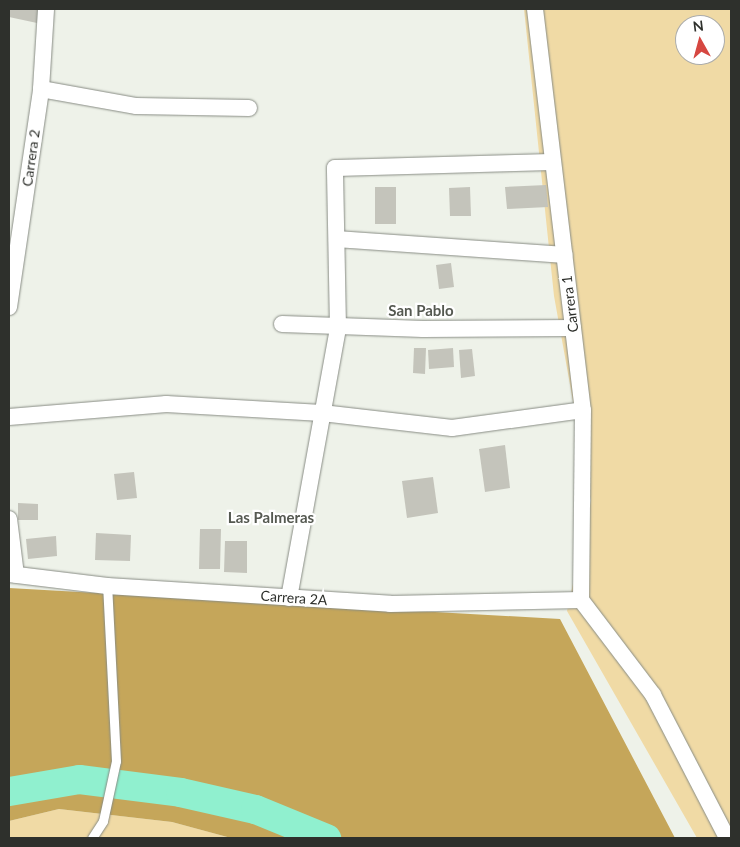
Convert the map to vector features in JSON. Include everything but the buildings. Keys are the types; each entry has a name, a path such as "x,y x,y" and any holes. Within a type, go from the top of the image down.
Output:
{"street":[{"name":"Carrera 2","path":"9,307 41,88 46,9"},
{"name":"Carrera 1","path":"535,9 583,410 581,600"},
{"path":"41,88 136,106 249,108"},
{"path":"289,598 338,328 335,168 552,162"},
{"path":"337,239 564,255"},
{"path":"282,324 338,328 573,328"},
{"path":"9,417 166,404 322,413 452,428 583,410"},
{"path":"9,519 12,574"},
{"name":"Carrera 2A","path":"12,574 107,586 390,604 581,600"},
{"path":"581,600 653,695 728,838"}],"lane":[{"path":"92,838 112,790 116,761 107,586"}],"shaded area":[{"path":"524,9 731,9 731,833 726,838 697,838 567,611 591,501 554,296"},
{"path":"9,588 560,619 675,838 231,838 172,822 59,809 9,821"},
{"path":"59,809 172,822 231,838 9,838 9,821"}],"waterway":[{"path":"9,791 79,779 180,792 255,809 326,838"}],"district":[{"name":"San Pablo","path":"421,311"},
{"name":"Las Palmeras","path":"271,518"}]}
